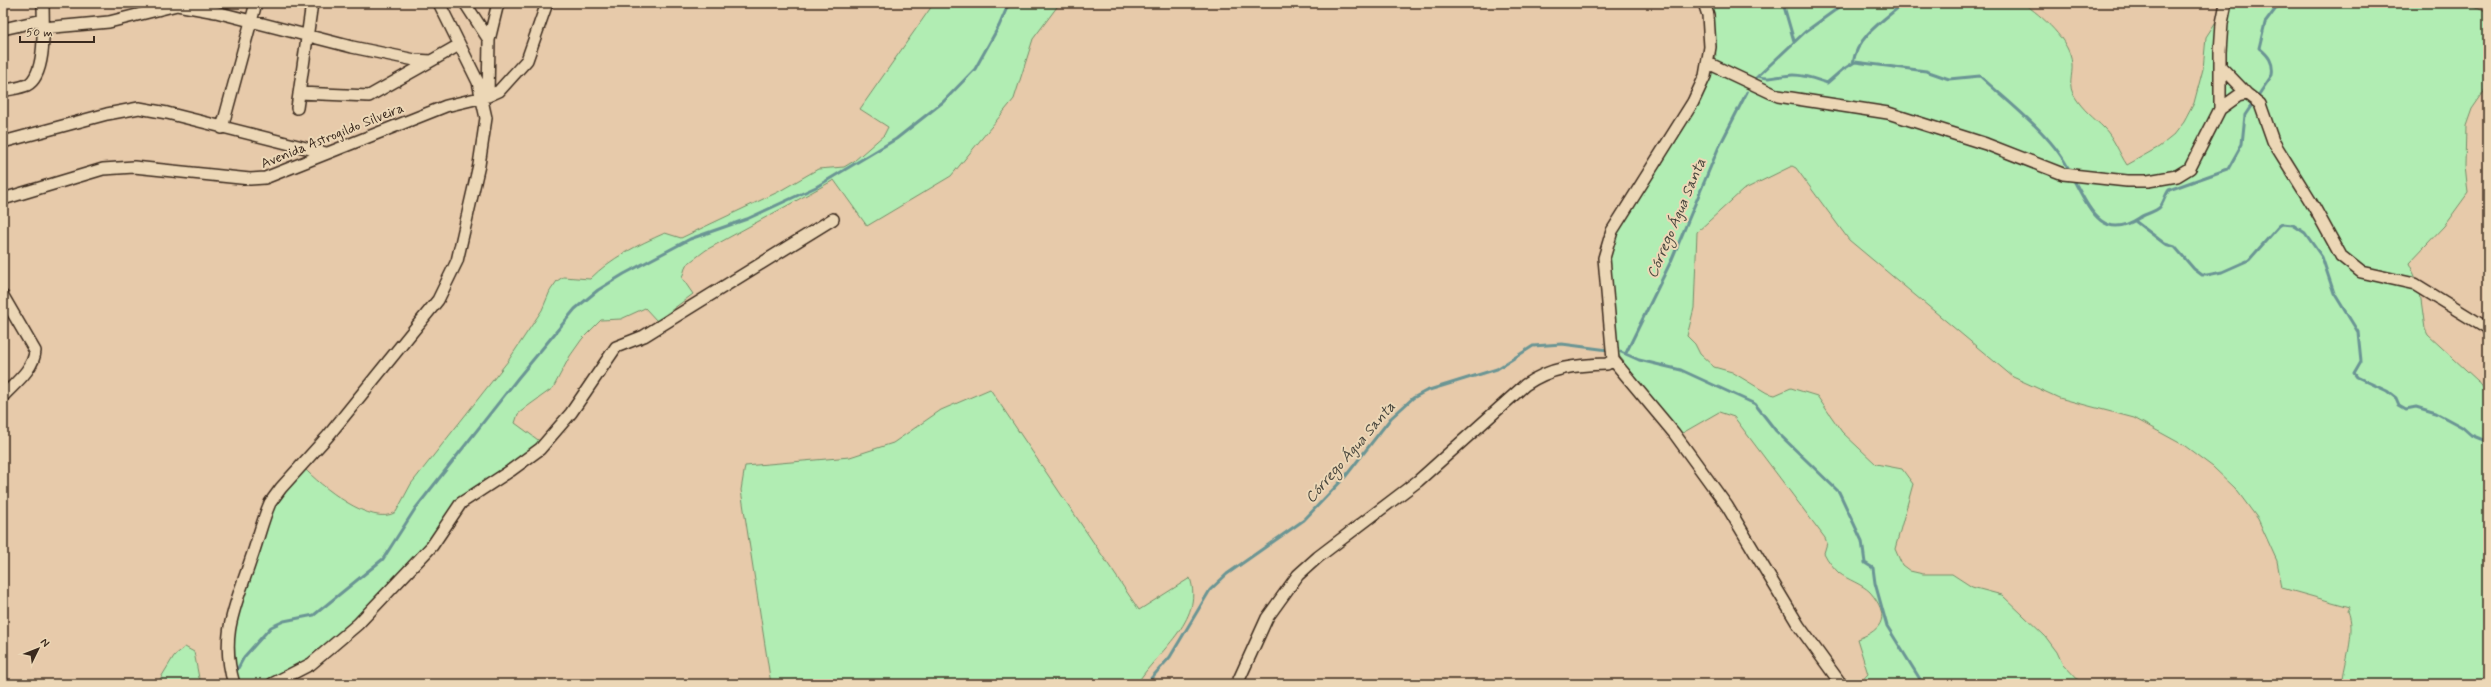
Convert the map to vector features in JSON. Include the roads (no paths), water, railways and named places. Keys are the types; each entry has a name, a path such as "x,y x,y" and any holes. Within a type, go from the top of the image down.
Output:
{"street":[{"path":"3,91 27,85 37,75 41,62 43,3"},
{"path":"222,128 249,22 256,3"},
{"path":"297,108 306,35 312,3"},
{"path":"438,3 485,97"},
{"path":"465,3 489,40"},
{"path":"234,684 228,665 227,640 230,620 270,503 281,488 328,436 434,305 452,274 471,205 486,127 485,97 489,40 498,3"},
{"name":"Avenida Astrogildo Silveira","path":"3,199 103,169 134,167 260,179 446,106 485,97 505,85 527,60 547,3"},
{"path":"1704,3 1709,19 1708,63 1705,76 1693,102 1608,240 1604,268 1613,360 1674,433 1727,506 1799,626 1841,684"},
{"path":"1708,63 1778,96 1888,113 1973,140 2063,174 2078,174 2137,182 2171,178 2182,174 2196,158 2220,109 2222,23 2226,3"},
{"path":"3,29 43,24 109,22 177,6 216,12 249,22 392,56 431,61"},
{"path":"299,93 369,96 459,45"},
{"path":"2220,66 2253,99 2272,141 2344,259 2361,272 2415,284 2488,329"},
{"path":"2220,109 2238,96 2253,99"},
{"path":"3,142 107,114 139,108 167,113 326,153"},
{"path":"272,684 310,664 350,631 432,546 465,499 510,471 548,441 583,397 616,347 644,336 833,219"},
{"path":"3,296 35,351 29,368 3,396"},
{"path":"1237,684 1267,618 1283,592 1306,566 1418,481 1529,382 1562,367 1607,364 1613,360"}],"waterway":[{"path":"237,670 244,657 271,627 284,621 314,615 383,559 415,509 518,378 575,309 598,290 624,274 690,239 747,219 816,187 896,139 943,102 975,69 999,26 1009,3"},
{"path":"1783,3 1794,41"},
{"path":"1755,79 1805,32 1845,3"},
{"path":"1853,63 1860,44 1866,36 1904,3"},
{"name":"Córrego Água Santa","path":"2072,177 2090,209 2097,217 2105,223 2115,226 2126,225 2158,209 2169,190 2228,169 2242,144 2245,115 2272,75 2270,59 2259,48 2265,23 2280,3"},
{"name":"Córrego Água Santa","path":"1758,76 1770,78 1798,75 1827,83 1842,70 1855,62 1926,71 1949,79 1980,76 2042,133 2054,146 2070,172"},
{"name":"Córrego Água Santa","path":"1626,353 1672,259 1718,149 1747,92"},
{"path":"2135,221 2165,244 2175,247 2194,269 2202,275 2222,272 2249,260 2279,226 2282,224 2293,225 2305,233 2322,257 2334,293 2358,332 2361,361 2354,373 2357,377 2387,391 2396,398 2399,405 2406,409 2416,407 2436,413 2462,427 2471,435 2488,442"},
{"name":"Córrego Água Santa","path":"1146,684 1170,657 1210,590 1227,574 1304,520 1345,477 1391,418 1413,398 1426,391 1497,369 1533,346 1562,344 1608,350"},
{"path":"1621,352 1639,360 1681,370 1755,404 1776,431 1839,492 1862,541 1865,563 1873,568 1875,583 1887,626 1923,684"},
{"path":"223,684 229,681"}]}
